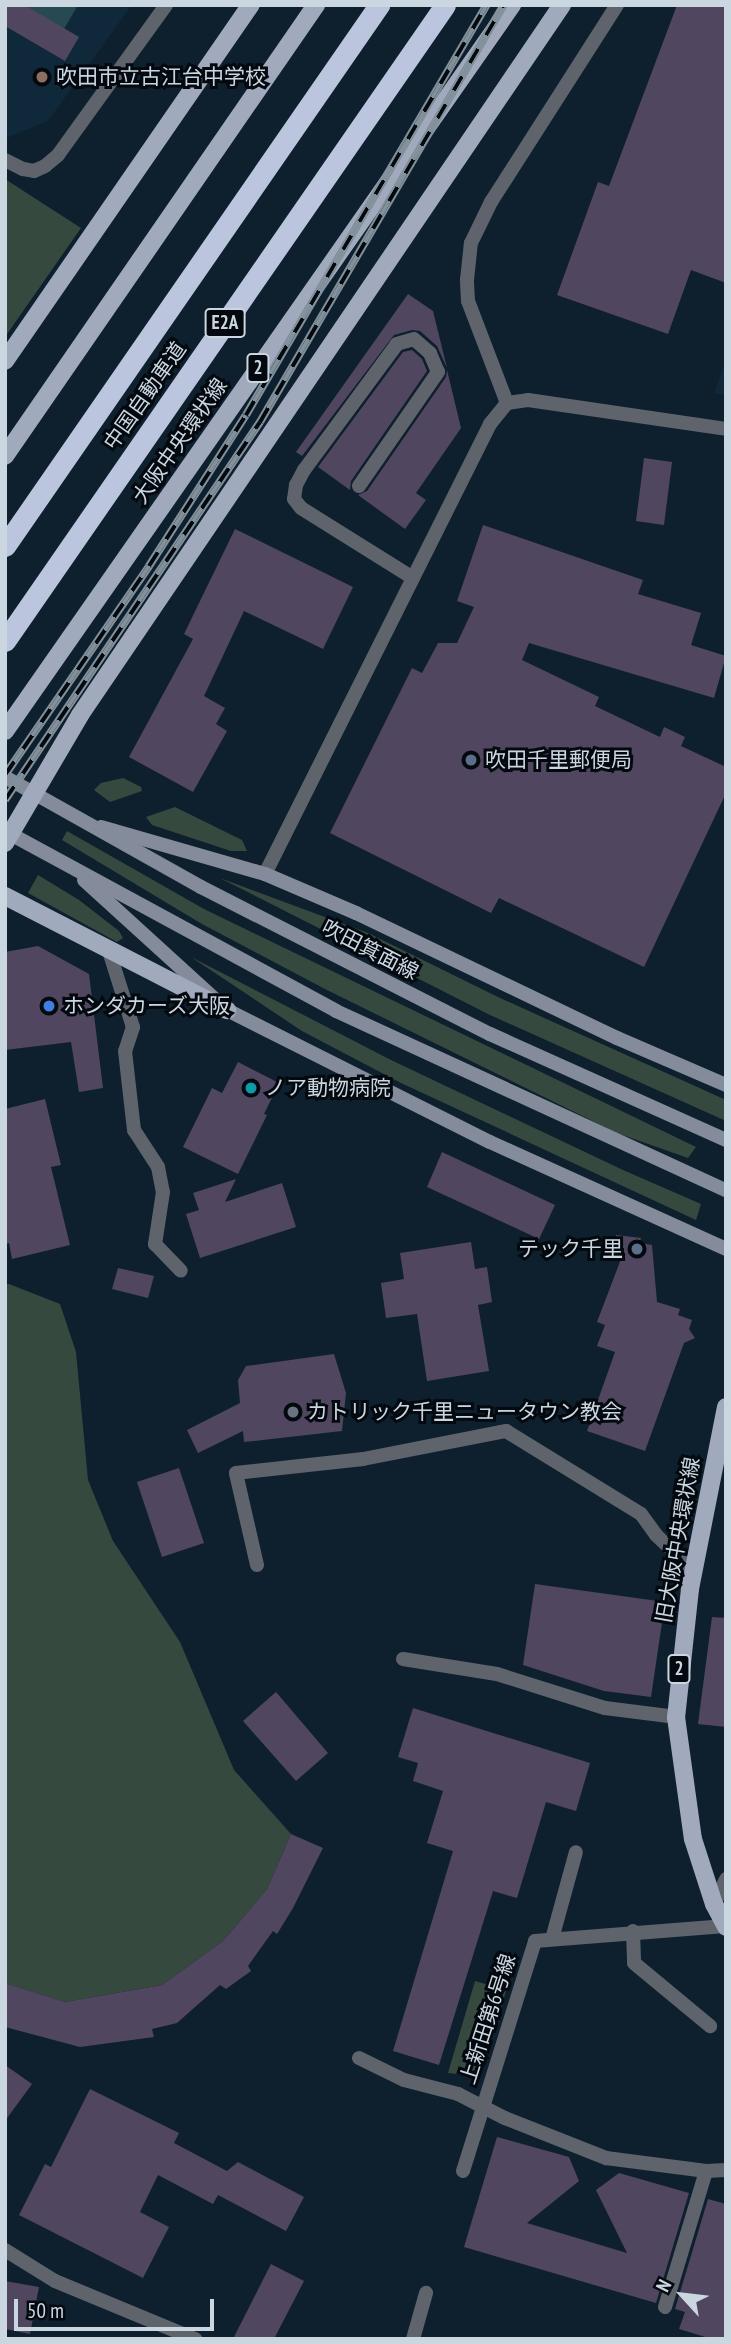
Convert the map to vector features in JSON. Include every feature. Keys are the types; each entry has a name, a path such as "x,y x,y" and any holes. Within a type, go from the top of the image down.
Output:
{"highway":[{"name":"中国自動車道","path":"5,546 379,5"},
{"name":"中国自動車道","path":"5,642 445,5"}],"main road":[{"path":"5,361 251,5"},
{"path":"5,456 316,5"},
{"name":"大阪中央環状線","path":"5,732 512,5"},
{"path":"562,5 88,703 7,836 67,865 336,1011 724,1189"},
{"name":"吹田箕面線","path":"8,778 201,887 490,1034 726,1140"},
{"path":"82,822 265,874 356,913 617,1038 726,1085"},
{"path":"67,865 227,1010"},
{"path":"5,896 490,1142 726,1249"},
{"name":"旧大阪中央環状線","path":"725,1927 714,1904 689,1818 676,1717 678,1672 694,1571 726,1407"}],"street":[{"path":"5,160 34,171 46,166 58,155 166,5"},
{"path":"507,403 468,301 471,243 491,202 617,5"},
{"path":"359,486 438,372 430,353 414,339 397,344 389,354 304,470 296,485 294,499 301,508 413,578"},
{"path":"265,874 490,424 507,403 528,400 726,429"},
{"path":"109,951 133,1027 125,1051 134,1130 158,1167 163,1192 155,1244 181,1271"},
{"path":"257,1565 236,1473 363,1459 506,1431 641,1514 656,1535 694,1571"},
{"path":"403,1659 497,1674 605,1708 676,1717"},
{"path":"576,1852 552,1939 633,1931 725,1927"},
{"path":"714,1904 726,1879"},
{"path":"633,1931 634,1963 710,2026"},
{"name":"上新田第6号線","path":"463,2171 535,1941 552,1939"},
{"path":"359,2058 404,2080 458,2094 482,2107 606,2158 706,2171 726,2170"},
{"path":"665,2307 706,2171"},
{"path":"5,2250 55,2281 195,2339"},
{"path":"413,2339 426,2293"}],"shaded area":[{"name":"吹田市立古江台中学校","path":"5,5 132,5 48,121 7,138"},
{"path":"25,5 78,5 64,29"},
{"path":"5,179 81,228 5,337"},
{"path":"726,361 726,395 714,393"},
{"path":"123,778 141,787 142,791 110,802 94,790 101,783"},
{"path":"175,807 242,840 247,851 231,851 152,825 146,817"},
{"path":"67,831 204,909 696,1147 688,1158 617,1133 325,989 202,924 62,840"},
{"path":"38,875 79,900 119,931 123,938 117,942 28,893"},
{"path":"220,878 368,933 500,998 726,1100 726,1121 490,1015"},
{"path":"191,957 391,1060 701,1204 696,1220 401,1083 302,1031"},
{"path":"9,1284 60,1304 76,1352 88,1480 113,1541 180,1642 234,1770 291,1834 267,1889 223,1941 162,1985 65,2002 5,1983 5,1285"},
{"path":"475,1981 506,1990 497,2026 483,2065 466,2075 448,2073"}],"building":[{"path":"5,5 25,5 79,37 65,61 5,26"},
{"path":"677,5 726,5 726,283 691,270 668,334 557,295 598,182 609,186"},
{"path":"408,294 433,311 447,368 437,346 420,331 412,330 394,335 302,456 296,452"},
{"path":"412,350 422,359 427,371 351,481 350,490 318,467 403,352"},
{"path":"447,370 461,428 416,493 426,500 405,529 358,495 367,491 446,377"},
{"path":"644,458 672,462 664,525 636,521"},
{"path":"483,525 643,580 638,594 701,613 691,645 726,656 714,698 529,643 522,660 599,697 595,706 660,737 664,727 685,737 681,746 726,767 726,793 644,967 499,898 491,913 330,833 412,668 422,673 438,643 457,643 474,607 457,601"},
{"path":"235,529 353,587 323,649 244,611 204,696 225,708 216,724 227,731 193,792 129,757 193,639 184,634"},
{"name":"ホンダカーズ大阪","path":"38,946 89,974 103,1088 79,1092 71,1042 5,1050 5,952"},
{"path":"238,1062 279,1083 264,1114 267,1115 238,1174 183,1147 212,1088 222,1093"},
{"path":"45,1099 61,1165 51,1167 70,1245 12,1259 9,1243 5,1244 5,1109"},
{"path":"442,1152 555,1205 539,1239 427,1187"},
{"path":"236,1179 225,1202 282,1183 296,1227 200,1258 186,1214 199,1210 193,1193"},
{"path":"616,1235 641,1238 640,1243 652,1245 657,1302 680,1309 678,1315 692,1320 689,1329 695,1338 684,1343 645,1451 587,1431 615,1352 597,1346 605,1325 597,1322 621,1259 613,1258"},
{"path":"471,1242 475,1269 487,1267 492,1302 478,1305 489,1371 427,1381 417,1314 386,1318 381,1283 404,1279 400,1253"},
{"path":"118,1268 154,1276 148,1298 112,1289"},
{"name":"カトリック千里ニュータウン教会","path":"334,1354 346,1393 342,1431 244,1442 243,1431 198,1453 187,1430 240,1403 238,1380 246,1366"},
{"path":"179,1468 204,1543 162,1557 137,1482"},
{"path":"535,1584 665,1602 651,1697 604,1691 523,1665"},
{"path":"712,1617 726,1618 726,1727 698,1724"},
{"path":"276,1692 328,1753 296,1781 243,1721"},
{"path":"413,1708 590,1763 576,1811 546,1802 517,1898 493,1891 439,2065 393,2051 453,1851 427,1843 443,1791 413,1781 418,1763 398,1757"},
{"path":"291,1834 323,1848 293,1908 277,1934 273,1931 248,1966 251,1971 226,1989 220,1985 177,2023 152,2029 154,2037 80,2047 5,2027 5,1983 65,2002 162,1985 223,1941 267,1889"},
{"path":"5,2065 32,2084 5,2121"},
{"path":"90,2089 179,2133 174,2143 227,2171 238,2162 304,2197 286,2231 218,2195 213,2204 158,2175 140,2212 169,2227 143,2278 19,2215 45,2164 51,2167"},
{"path":"497,2137 569,2157 579,2181 527,2223 627,2253 596,2190 619,2173 689,2193 656,2303 464,2247"},
{"path":"708,2199 726,2204 726,2339 712,2339 679,2329 685,2312 675,2309"},
{"path":"271,2264 304,2281 274,2339 233,2339"},
{"path":"5,2281 39,2287 30,2334 5,2329"}],"railway":[{"path":"5,775 149,566 246,415 487,5"},
{"path":"5,800 260,422 504,5"}],"place":[{"name":"吹田市立古江台中学校","path":"42,77"},
{"name":"吹田千里郵便局","path":"471,760"},
{"name":"ホンダカーズ大阪","path":"49,1006"},
{"name":"ノア動物病院","path":"251,1088"},
{"name":"テック千里","path":"637,1249"},
{"name":"カトリック千里ニュータウン教会","path":"293,1412"}]}
